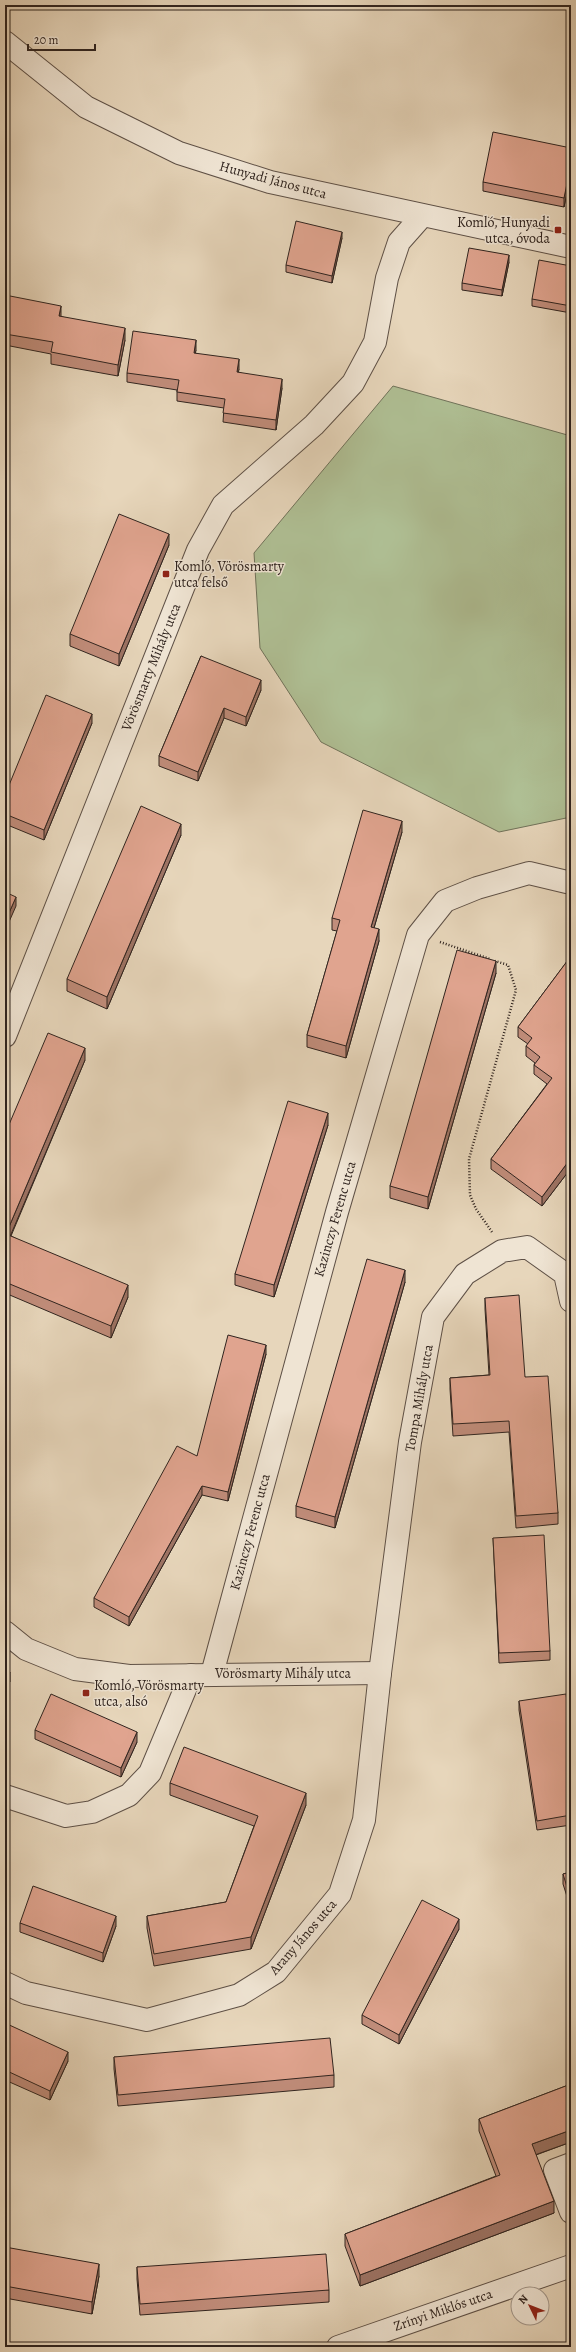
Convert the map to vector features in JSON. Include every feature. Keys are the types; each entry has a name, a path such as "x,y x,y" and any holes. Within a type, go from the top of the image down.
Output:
{"street":[{"name":"Hunyadi János utca","path":"5,42 86,107 179,153 270,182 422,216 571,246"},
{"name":"Vörösmarty Mihály utca","path":"5,1036 198,550 223,504 314,425 353,383 376,342 387,278 399,242 422,216"},
{"name":"Kazinczy Ferenc utca","path":"212,1674 337,1212 418,935 445,901 476,888 529,873 571,882"},
{"name":"Tompa Mihály utca","path":"380,1673 410,1442 433,1317 465,1274 502,1251 527,1247 565,1274 571,1300"},
{"name":"Vörösmarty Mihály utca","path":"5,1632 26,1649 75,1669 129,1676 380,1673"},
{"name":"Arany János utca","path":"5,1983 26,1993 147,2020 239,1995 276,1972 340,1894 364,1820 380,1673"},
{"path":"5,1796 66,1816 92,1812 129,1795 150,1773 191,1675"},
{"path":"571,2164 555,2170 571,2212"},
{"name":"Zrínyi Miklós utca","path":"338,2347 571,2266"}],"path":[{"path":"418,935 508,965 516,990 469,1159 470,1195 476,1209 490,1226 502,1251"}],"green space":[{"path":"393,386 571,436 571,817 499,832 321,742 260,648 254,553"}],"building":[{"path":"493,132 571,148 571,164 564,198 483,182"},
{"path":"296,221 342,232 332,276 286,265"},
{"path":"469,248 509,255 502,290 462,283"},
{"path":"539,260 571,266 571,306 532,299"},
{"path":"5,295 61,306 59,316 125,328 118,365 51,352 53,342 5,334"},
{"path":"133,331 196,340 194,353 239,359 237,372 282,379 276,420 223,413 225,399 177,392 179,380 127,373"},
{"path":"119,514 169,534 119,654 70,634"},
{"path":"201,656 261,680 246,717 224,708 198,772 159,756"},
{"path":"46,695 92,714 44,830 5,814 5,795"},
{"path":"141,806 181,824 107,997 67,979"},
{"path":"363,810 402,821 371,927 379,929 346,1046 307,1035 340,920 332,918"},
{"path":"5,892 16,897 5,922"},
{"path":"457,950 496,961 428,1197 390,1186"},
{"path":"571,956 571,1165 568,1162 542,1197 491,1159 552,1078 534,1065 540,1057 526,1046 532,1038 518,1027"},
{"path":"48,1033 85,1048 6,1234 128,1285 111,1326 5,1282 5,1134"},
{"path":"288,1101 328,1113 274,1285 235,1274"},
{"path":"367,1259 405,1270 335,1517 296,1506"},
{"path":"519,1295 525,1377 548,1376 558,1513 516,1516 509,1421 453,1424 450,1378 490,1375 485,1298"},
{"path":"228,1335 266,1345 228,1492 202,1486 129,1617 94,1598 177,1446 197,1456"},
{"path":"544,1535 550,1651 499,1653 493,1538"},
{"path":"5,1668 10,1672 5,1678"},
{"path":"51,1694 137,1732 121,1768 35,1730"},
{"path":"566,1694 571,1730 571,1815 537,1821 519,1701"},
{"path":"184,1747 306,1793 251,1937 154,1954 147,1916 226,1902 258,1816 170,1783"},
{"path":"571,1872 571,1900 563,1874"},
{"path":"33,1886 116,1916 103,1953 20,1923"},
{"path":"422,1900 459,1919 399,2035 362,2015"},
{"path":"5,2023 68,2052 50,2091 5,2070"},
{"path":"330,2038 334,2075 118,2095 114,2057"},
{"path":"571,2084 571,2130 532,2144 554,2201 360,2275 345,2234 500,2175 479,2119"},
{"path":"5,2247 99,2264 92,2302 5,2286"},
{"path":"326,2254 329,2290 140,2304 137,2267"}],"place":[{"name":"Komló, Hunyadi utca, óvoda","path":"558,230"},
{"name":"Komló, Vörösmarty utca felső","path":"166,574"},
{"name":"Komló, Vörösmarty utca, alsó","path":"86,1693"}]}
